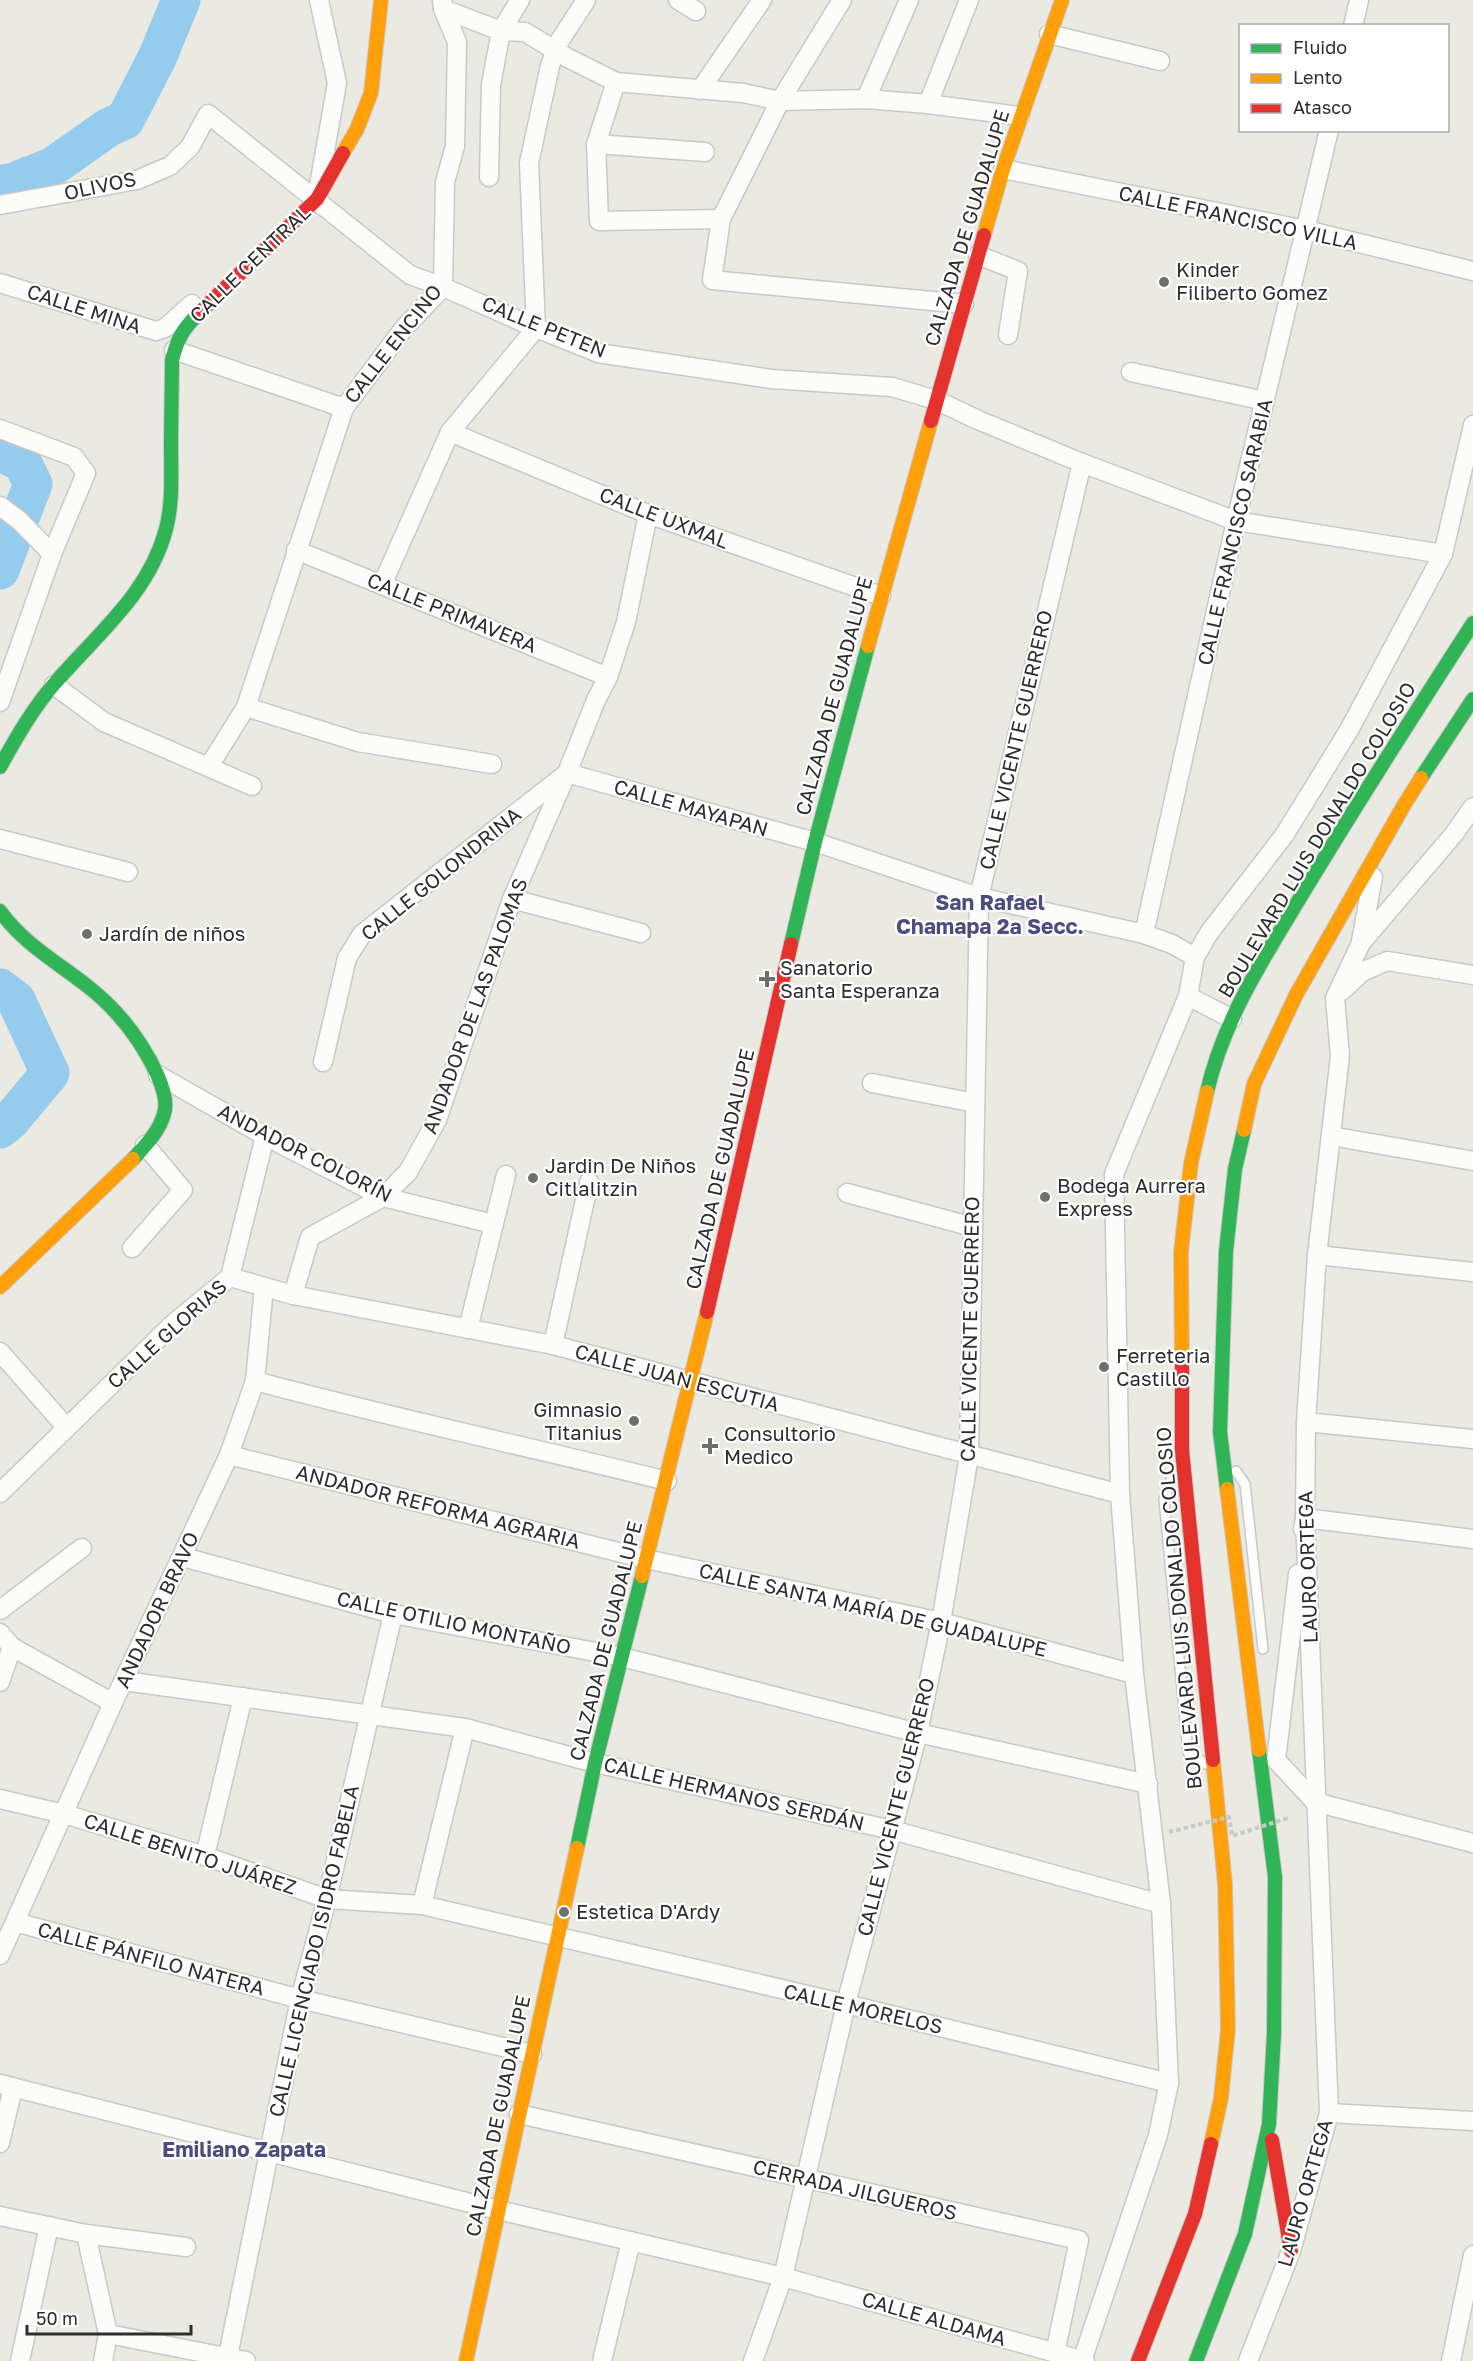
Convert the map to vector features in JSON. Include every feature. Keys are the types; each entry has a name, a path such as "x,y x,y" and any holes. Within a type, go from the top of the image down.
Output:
{"main road":[{"path":"316,199 357,129 371,93 381,0"},
{"name":"CALZADA DE GUADALUPE","path":"466,2361 595,1763 691,1381 815,842 881,596 978,255 1020,116 1062,0"},
{"name":"CALLE CENTRAL","path":"174,350 184,328 316,199"},
{"path":"0,767 31,715 54,685 126,607 143,585 158,554 164,537 170,502 174,350"},
{"name":"BOULEVARD LUIS DONALDO COLOSIO","path":"1138,2361 1196,2214 1221,2098 1228,2029 1225,1895 1182,1450 1181,1252 1191,1163 1210,1079 1232,1019 1253,976 1366,789 1473,623"},
{"path":"1196,2361 1245,2234 1269,2124 1274,2033 1275,1877 1220,1432 1226,1251 1235,1169 1254,1084 1296,995 1404,805 1473,699"},
{"path":"0,911 21,939 102,998 124,1023 158,1075 165,1095 165,1112 146,1145 0,1287"},
{"path":"1269,2124 1291,2251"}],"street":[{"name":"CALLE CENTRAL","path":"316,199 337,83 319,0"},
{"path":"489,177 491,85 501,31 520,0"},
{"path":"382,585 450,432 536,328 529,163 556,50 586,0"},
{"path":"678,0 696,11"},
{"path":"700,90 762,0"},
{"path":"842,0 780,101 721,219 712,280 964,304"},
{"path":"866,99 909,0"},
{"path":"928,104 969,0"},
{"path":"1353,24 1359,0"},
{"path":"442,5 501,31 525,32 616,82 743,93 780,101 866,99 928,104 1020,116"},
{"name":"CALLE ENCINO","path":"209,766 246,707 344,408 404,328 443,286 445,182 455,146 457,42 442,5"},
{"path":"1048,34 1160,61"},
{"path":"616,82 596,144 598,221 721,219"},
{"name":"CALLE PETEN","path":"208,114 410,274 598,353 771,379 892,387 936,400 1082,463 1236,521 1443,554"},
{"name":"OLIVOS","path":"0,206 137,180 170,166 190,147 208,114"},
{"name":"CALLE FRANCISCO SARABIA","path":"1144,934 1236,521 1329,132"},
{"path":"596,144 705,152"},
{"name":"CALLE FRANCISCO VILLA","path":"1003,170 1305,230 1473,271"},
{"path":"978,255 1018,271 1008,335"},
{"name":"CALLE MINA","path":"0,283 156,332 165,328 210,291 226,289"},
{"path":"174,350 344,408"},
{"path":"1131,372 1265,401"},
{"path":"1083,2361 1158,2135 1169,2083 1161,1904 1134,1674 1120,1494 1114,1174 1188,996 1195,957 1209,933 1291,825 1349,730 1443,554 1473,425"},
{"path":"0,429 74,457 86,473 52,554 0,702"},
{"name":"CALLE UXMAL","path":"450,432 648,514 881,596"},
{"name":"CALLE VICENTE GUERRERO","path":"753,2361 783,2277 846,2004 918,1733 941,1622 969,1456 979,897 1082,463"},
{"path":"0,506 21,521 52,554"},
{"name":"ANDADOR DE LAS PALOMAS","path":"292,1295 309,1237 383,1197 408,1172 437,1120 512,898 567,773 596,700 608,677 626,622 648,514"},
{"name":"CALLE PRIMAVERA","path":"296,550 608,677"},
{"path":"54,685 104,722 252,786"},
{"path":"246,707 358,742 492,764"},
{"name":"CALLE MAYAPAN","path":"567,773 815,842 979,897 1144,934 1172,944 1195,957"},
{"name":"CALLE GOLONDRINA","path":"323,1062 347,958 362,934 567,773"},
{"path":"1335,998 1361,943 1454,834 1473,807"},
{"path":"0,839 128,872"},
{"path":"1361,943 1377,852"},
{"path":"512,898 641,933"},
{"path":"1335,998 1362,972 1387,961 1473,975"},
{"path":"1188,996 1232,1019"},
{"name":"LAURO ORTEGA","path":"1248,2361 1291,2251 1329,2113 1305,1518 1306,1422 1317,1255 1340,1056 1335,998"},
{"name":"ANDADOR COLORÍN","path":"158,1075 266,1136 383,1197 493,1224"},
{"path":"872,1083 975,1103"},
{"name":"CALLE GLORIAS","path":"0,1493 174,1323 230,1277 266,1136"},
{"path":"1331,1136 1473,1161"},
{"path":"132,1248 183,1190 146,1145"},
{"path":"468,1329 506,1174"},
{"path":"553,1345 589,1182"},
{"path":"847,1193 973,1227"},
{"path":"1317,1255 1473,1272"},
{"name":"CALLE JUAN ESCUTIA","path":"230,1277 292,1295 553,1345 1120,1494"},
{"name":"ANDADOR BRAVO","path":"0,1955 113,1703 229,1455 255,1381 264,1287"},
{"path":"0,1352 66,1427"},
{"path":"255,1381 375,1413 508,1442 667,1481"},
{"path":"1306,1422 1473,1439"},
{"name":"ANDADOR REFORMA AGRARIA","path":"229,1455 646,1559"},
{"path":"1473,1539 1305,1518 1277,1768 1315,1802 1473,1843"},
{"path":"0,1610 82,1548"},
{"name":"CALLE OTILIO MONTAÑO","path":"183,1557 393,1614 622,1657 918,1733 1148,1785"},
{"name":"CALLE SANTA MARÍA DE GUADALUPE","path":"646,1559 941,1622 1134,1674"},
{"name":"CALLE LICENCIADO ISIDRO FABELA","path":"233,2360 267,2153 300,1999 327,1899 393,1614"},
{"path":"0,1682 6,1640 113,1703"},
{"name":"CALLE HERMANOS SERDÁN","path":"124,1681 465,1728 595,1763 892,1830 1161,1904"},
{"path":"205,1856 243,1697"},
{"path":"422,1905 465,1728"},
{"name":"CALLE BENITO JUÁREZ","path":"0,1799 64,1814 205,1856 327,1899 422,1905 557,1938"},
{"name":"CALLE PÁNFILO NATERA","path":"15,1922 300,1999 532,2054"},
{"name":"CALLE MORELOS","path":"557,1938 846,2004 1169,2083"},
{"path":"0,2143 7,2086"},
{"name":"CALLE ALDAMA","path":"7,2086 498,2210 783,2277 1083,2361"},
{"path":"1329,2113 1473,2121"},
{"name":"CERRADA JILGUEROS","path":"519,2114 1079,2240 1056,2353"},
{"path":"0,2216 86,2234 186,2247"},
{"path":"20,2361 49,2226"},
{"path":"86,2234 108,2334 103,2361"},
{"path":"602,2361 631,2241"},
{"path":"1451,2361 1473,2255"},
{"path":"108,2334 233,2360"}],"lane":[{"path":"1222,1449 1245,1484 1264,1656"},
{"path":"1182,1450 1164,1499 1188,1752 1214,1770"},
{"path":"1271,1714 1277,1768"},
{"path":"1275,1877 1281,1856"}],"path":[{"path":"1168,1832 1229,1817 1232,1836 1288,1818"}],"waterway":[{"path":"0,184 11,183 52,167 109,127 125,120 157,58 181,0"},
{"path":"0,452 22,462 33,484 0,570"},
{"path":"0,988 16,1000 50,1073 10,1121 0,1129"}],"traffic: fast":[{"path":"0,767 39,703 120,612 147,574 158,552 166,529 171,498 172,360 181,335 198,314"},
{"path":"1207,1092 1224,1038 1262,961 1473,623"},
{"path":"791,944 815,842 868,646"},
{"path":"1421,778 1473,699"},
{"path":"0,911 29,942 108,1004 127,1025 151,1061 165,1099 165,1109 162,1121 155,1133 133,1159"},
{"path":"1227,1489 1220,1432 1226,1251 1235,1169 1244,1130"},
{"path":"577,1848 595,1763 642,1576"},
{"path":"1196,2361 1245,2234 1269,2124 1274,2033 1275,1877 1259,1750"}],"traffic: slow":[{"path":"343,153 357,129 371,93 381,0"},
{"path":"984,235 1003,169 1062,0"},
{"path":"868,646 931,421"},
{"path":"1244,1130 1254,1084 1296,995 1421,778"},
{"path":"1182,1360 1181,1252 1191,1163 1207,1092"},
{"path":"0,1287 133,1159"},
{"path":"642,1576 707,1312"},
{"path":"1227,1489 1259,1750"},
{"path":"1211,2144 1221,2098 1228,2029 1225,1884 1213,1760"},
{"path":"466,2361 577,1848"}],"traffic: jam":[{"path":"198,314 317,199 343,153"},
{"path":"931,421 984,235"},
{"path":"707,1312 791,944"},
{"path":"1182,1360 1182,1450 1213,1760"},
{"path":"1272,2140 1291,2251"},
{"path":"1138,2361 1195,2214 1211,2144"}],"place":[{"name":"Kinder Filiberto Gomez","path":"1164,282"},
{"name":"Jardín de niños","path":"87,934"},
{"name":"Sanatorio Santa Esperanza","path":"767,979"},
{"name":"Jardin De Niños Citlalitzin","path":"533,1178"},
{"name":"Bodega Aurrera Express","path":"1045,1197"},
{"name":"Ferreteria Castillo","path":"1104,1367"},
{"name":"Gimnasio Titanius","path":"634,1421"},
{"name":"Consultorio Medico","path":"710,1446"},
{"name":"Estetica D'Ardy","path":"564,1912"}],"district":[{"name":"San Rafael Chamapa 2ª Secc.","path":"990,915"},
{"name":"Emiliano Zapata","path":"244,2150"}]}
